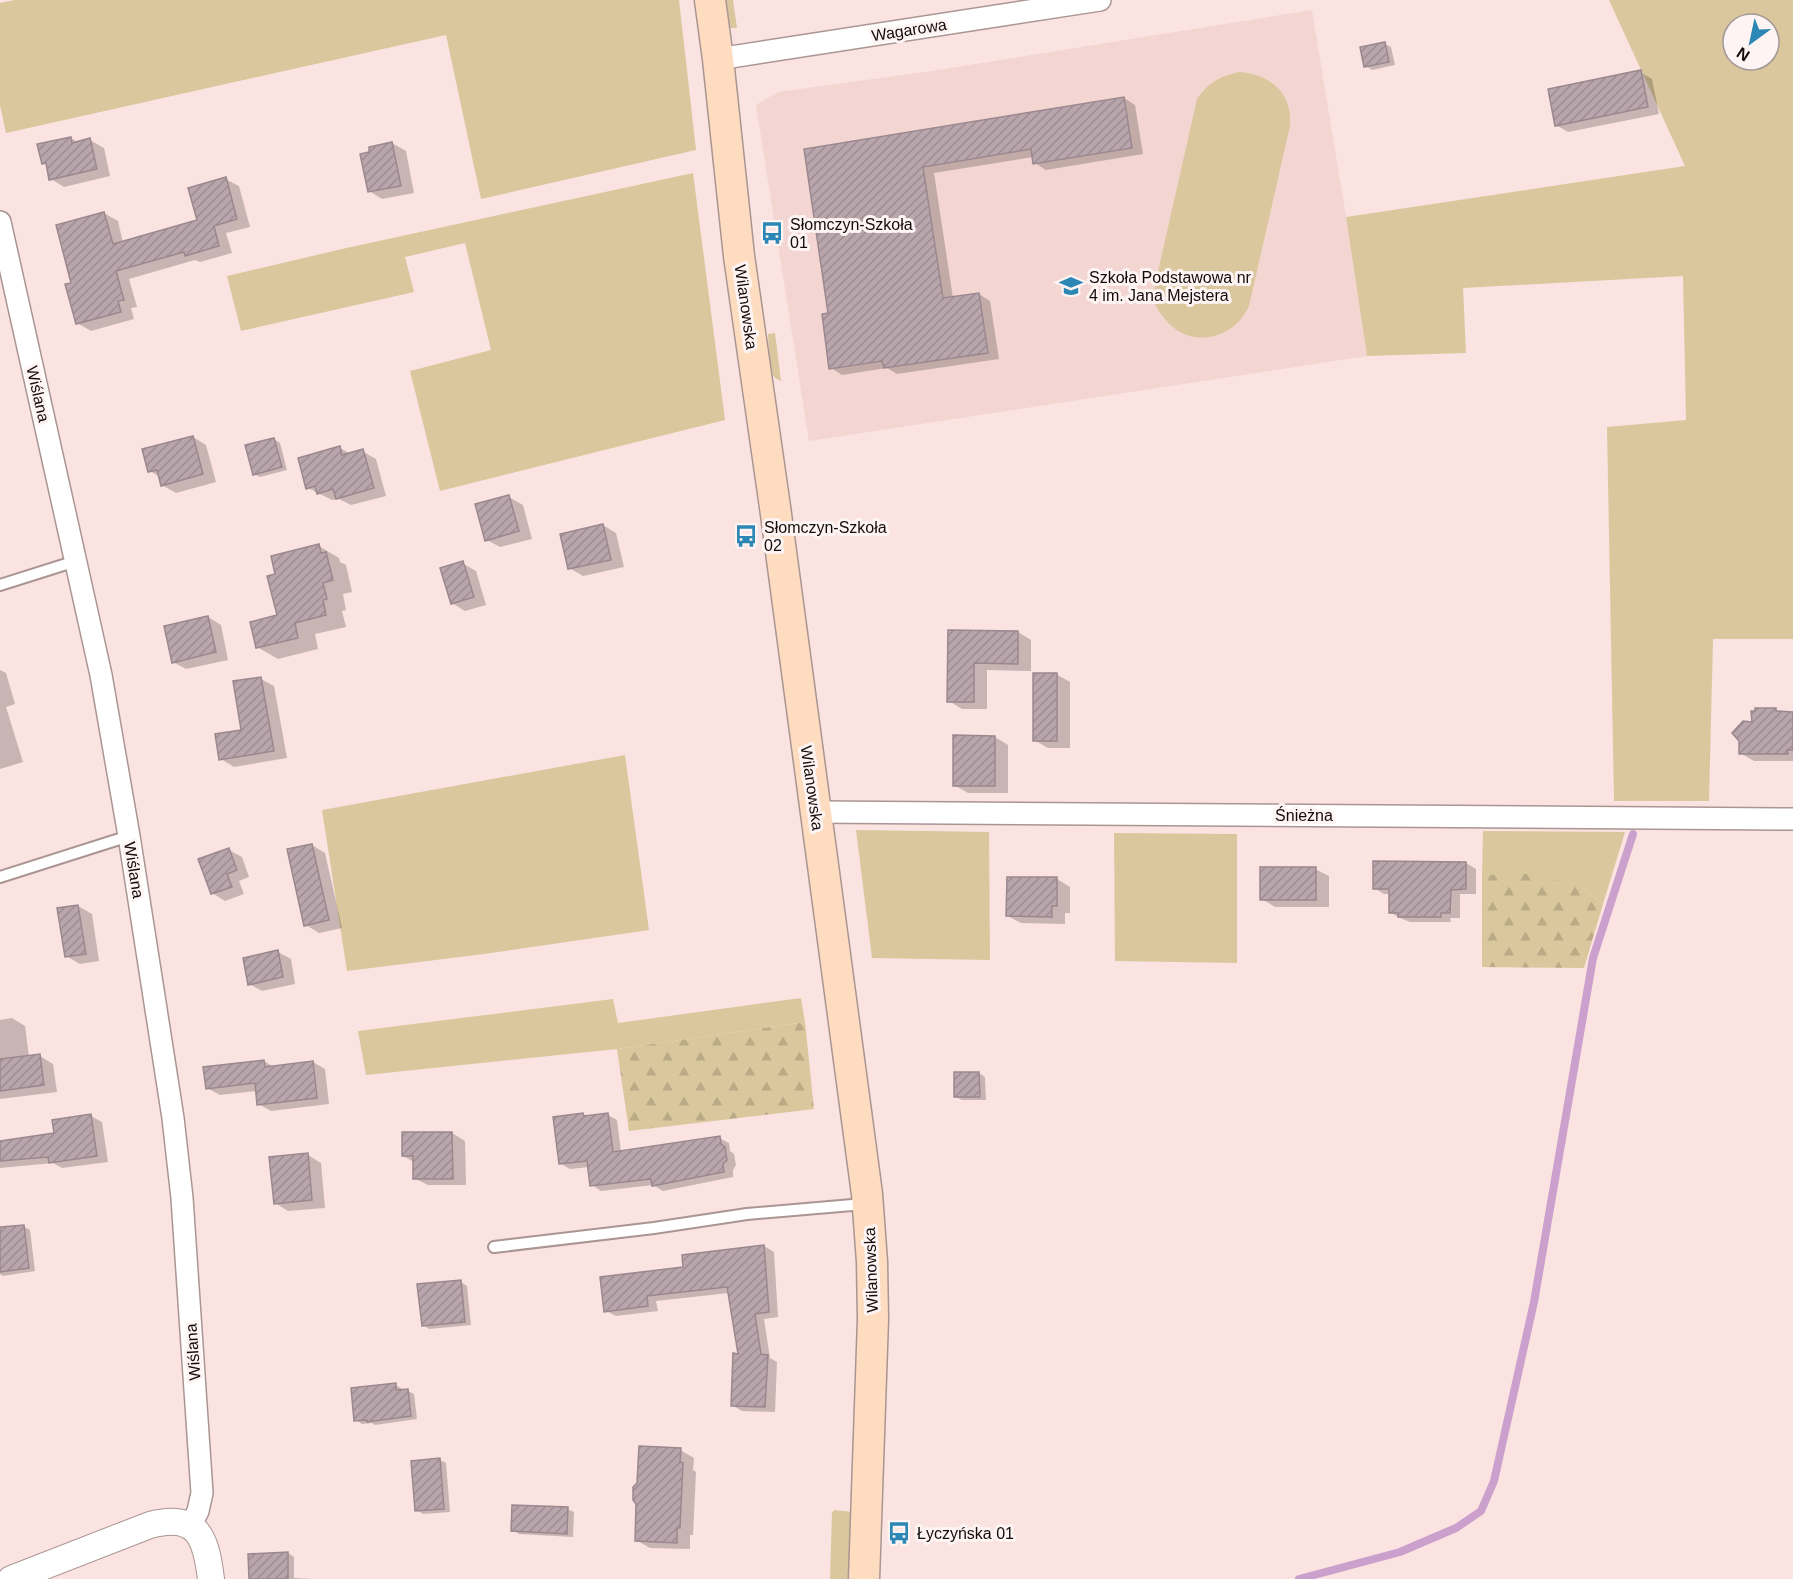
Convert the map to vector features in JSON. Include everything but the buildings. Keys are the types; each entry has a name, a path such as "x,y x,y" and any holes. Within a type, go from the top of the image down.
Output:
{"main road":[{"name":"Wilanowska","path":"710,0 739,256 868,1203 873,1318 864,1579"}],"street":[{"name":"Wagarowa","path":"718,59 1100,0"},
{"name":"Wiślana","path":"0,222 101,675 163,1051 182,1198 202,1493 198,1511 191,1525"},
{"name":"Śnieżna","path":"815,812 1793,819"},
{"path":"11,1579 165,1521 178,1521 191,1525 199,1534 205,1547 211,1579"}],"lane":[{"path":"0,585 76,561"},
{"path":"0,877 129,836"},
{"path":"494,1247 654,1228 747,1214 868,1203"}],"shaded area":[{"name":"Szkoła Podstawowa nr 4 im. Jana Mejstera","path":"1312,10 1367,356 809,441 756,105 778,92 932,71"}],"green space":[{"path":"15,0 679,0 696,150 481,199 446,35 6,133 0,105 0,3"},
{"path":"722,0 733,0 737,28 731,28 725,23"},
{"path":"1609,0 1793,0 1793,639 1713,639 1709,801 1614,801 1607,427 1686,420 1683,276 1463,288 1466,353 1367,356 1346,217 1685,166"},
{"path":"1239,72 1260,77 1277,87 1288,104 1290,126 1249,306 1233,327 1222,333 1210,337 1186,335 1175,329 1158,310 1154,297 1155,285 1197,99 1215,81"},
{"path":"693,173 725,420 440,491 410,371 491,350 465,243 405,257 414,292 241,331 227,276"},
{"path":"775,333 781,381 775,378 770,371 768,334"},
{"path":"625,755 649,930 347,971 322,810"},
{"path":"856,830 989,832 990,960 872,958"},
{"path":"1483,831 1625,832 1603,904 1584,889 1482,875"},
{"path":"1114,833 1237,834 1237,963 1115,961"},
{"path":"1525,874 1584,889 1603,904 1584,968 1482,967 1482,875"},
{"path":"801,998 805,1022 617,1049 366,1075 358,1031 613,999 618,1023"},
{"path":"805,1022 814,1109 629,1131 617,1049"},
{"path":"834,1510 853,1512 850,1579 830,1579 832,1513"}],"waterway":[{"path":"1299,1579 1400,1552 1456,1528 1481,1511 1494,1481 1534,1302 1593,958 1633,834"}],"place":[{"name":"Słomczyn-Szkoła 01","path":"772,233"},
{"name":"Szkoła Podstawowa nr 4 im. Jana Mejstera","path":"1071,286"},
{"name":"Słomczyn-Szkoła 02","path":"746,536"},
{"name":"Łyczyńska 01","path":"899,1533"}]}
